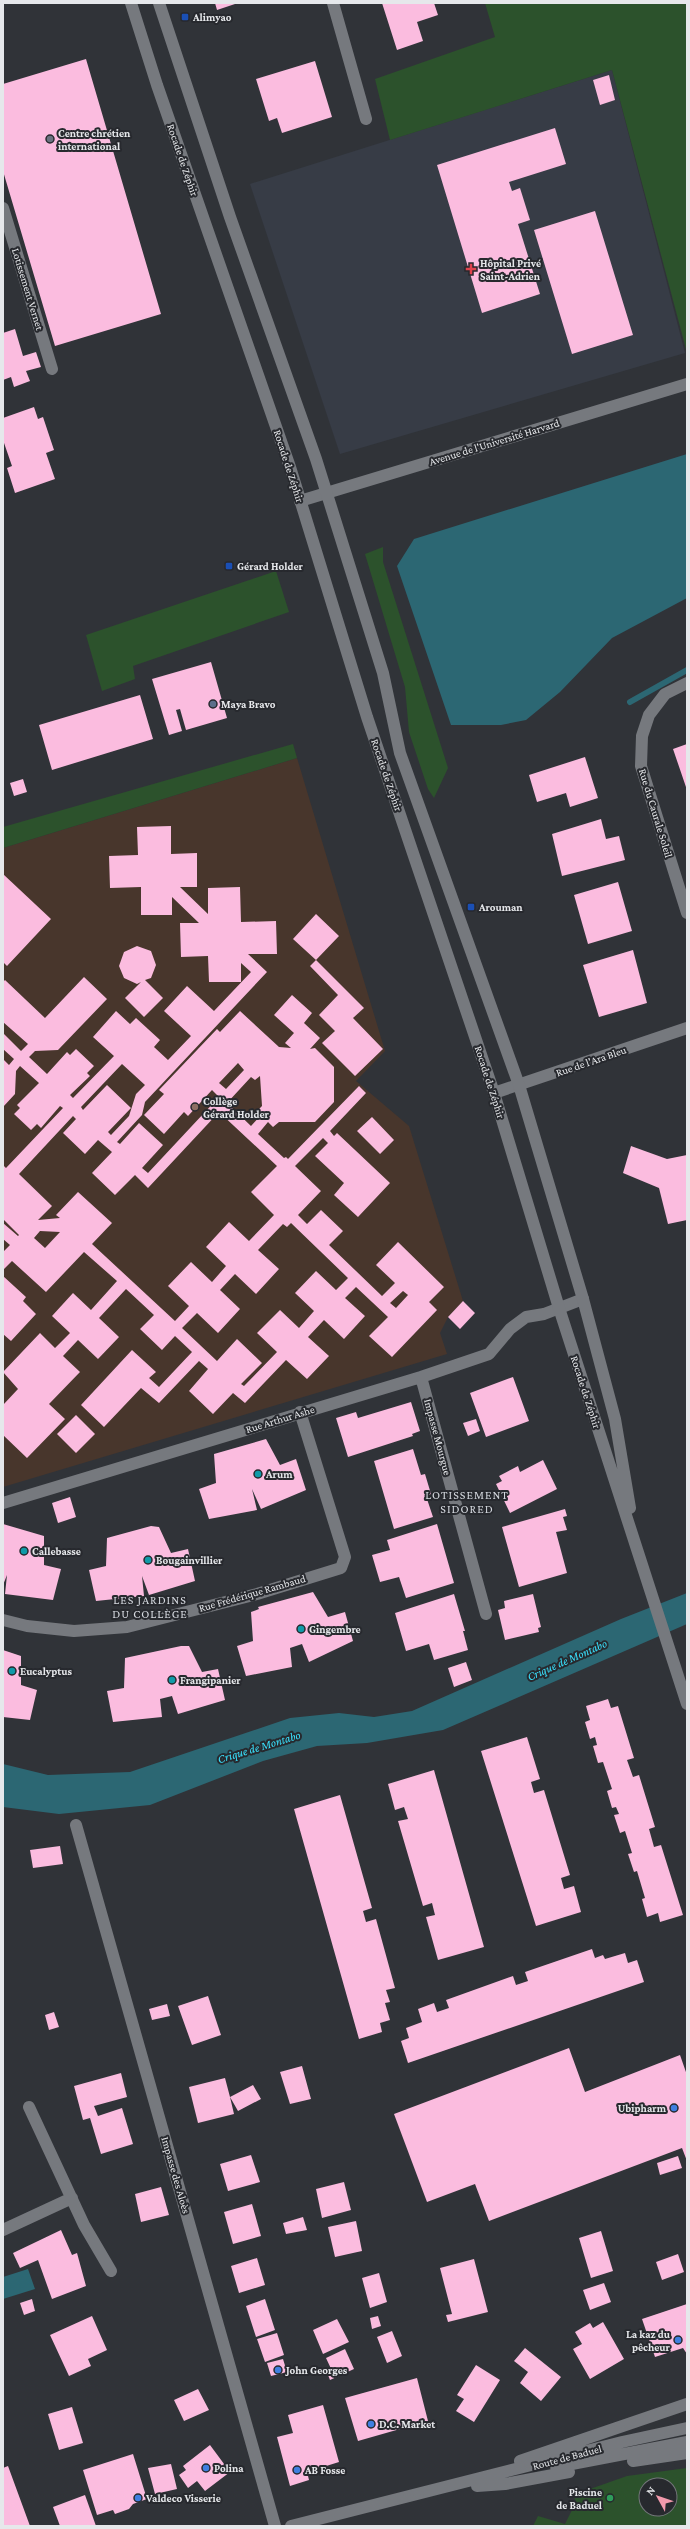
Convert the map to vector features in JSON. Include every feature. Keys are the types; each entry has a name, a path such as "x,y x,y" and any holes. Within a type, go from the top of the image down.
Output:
{"main road":[{"name":"Rocade de Zéphir","path":"131,3 159,92 300,501 367,717 494,1093 559,1308 687,1704"},
{"name":"Rocade de Zéphir","path":"159,3 230,217 326,492 383,673 400,753 519,1085 583,1299 616,1419 637,1549"},
{"path":"333,3 366,119"},
{"name":"Lotissement Vernet","path":"3,208 52,369"},
{"name":"Avenue de l'Université Harvard","path":"300,501 687,384"},
{"name":"Rue du Caurale Soleil","path":"687,683 665,694 649,715 642,736 642,766 687,913"},
{"name":"Rue de l'Ara Bleu","path":"494,1093 687,1028"},
{"name":"Rue Arthur Ashe","path":"3,1503 300,1412 421,1377 489,1354 510,1329 526,1317 544,1314 583,1299"},
{"name":"Impasse Mourgue","path":"421,1377 486,1614"},
{"name":"Rue Frédérique Rambaud","path":"3,1620 27,1626 74,1630 127,1627 257,1594 341,1568 345,1557 300,1412"},
{"name":"Impasse des Aloès","path":"76,1824 275,2526"},
{"path":"29,2107 84,2225 110,2271"},
{"path":"3,2230 34,2214 72,2198"},
{"path":"447,2488 595,2434 687,2404"},
{"name":"Route de Baduel","path":"291,2526 447,2488 622,2442 687,2428"},
{"name":"Route de Baduel","path":"447,2488 687,2442"},
{"path":"447,2488 505,2484 671,2454 687,2453"}],"shaded area":[{"name":"Hôpital Privé Saint-Adrien","path":"612,70 685,353 340,454 250,184"},
{"name":"Collège Gérard Holder","path":"297,758 385,1051 356,1081 409,1126 463,1301 448,1317 440,1333 447,1354 3,1487 3,848"}],"green space":[{"path":"485,3 687,3 687,353 612,70 390,140 375,79 495,37"},
{"path":"383,547 383,562 448,768 434,798 428,789 409,732 405,687 365,554"},
{"path":"276,571 289,612 133,666 135,679 102,691 86,635"},
{"path":"293,744 297,758 3,848 3,827"},
{"name":"Piscine de Baduel","path":"687,2468 687,2526 533,2526 538,2516 565,2524 576,2502 573,2495 627,2476"}],"water":[{"path":"687,454 687,598 612,638 560,692 526,720 501,725 451,725 397,566 414,539"},
{"name":"Crique de Montabo","path":"687,1593 687,1624 443,1730 367,1743 317,1746 263,1761 150,1805 59,1814 3,1807 3,1764 48,1775 130,1772 290,1718 339,1713 374,1717 412,1711 621,1619"},
{"path":"28,2269 35,2289 3,2299 3,2277"}],"building":[{"path":"215,3 238,3 217,10"},
{"path":"382,3 434,3 438,15 417,22 423,41 397,50"},
{"path":"86,59 161,314 55,346 3,171 3,84"},
{"path":"315,61 332,117 282,133 277,118 269,121 256,79"},
{"path":"609,75 615,100 600,105 593,80"},
{"path":"555,128 566,164 509,182 512,191 520,188 530,220 518,224 540,294 482,313 437,165"},
{"path":"595,211 633,335 572,354 534,230"},
{"path":"15,329 23,356 36,352 41,367 26,371 30,381 14,387 11,377 3,380 3,333"},
{"path":"34,407 38,419 43,417 54,450 46,453 55,479 15,493 7,468 12,466 3,440 3,418"},
{"path":"211,662 227,718 186,730 180,709 176,710 182,731 169,735 152,679"},
{"path":"140,695 153,739 52,770 39,725"},
{"path":"687,744 687,790 673,749"},
{"path":"585,757 598,798 570,807 566,793 537,802 529,775"},
{"path":"23,779 27,792 14,796 10,783"},
{"path":"601,819 606,839 619,836 625,860 562,876 552,834"},
{"path":"171,826 171,854 197,853 197,887 180,887 208,914 208,888 240,887 241,922 276,921 277,954 248,954 267,972 145,1102 142,1115 117,1142 120,1144 139,1123 163,1145 142,1168 148,1173 219,1097 212,1090 188,1116 184,1112 164,1134 144,1115 164,1094 159,1090 217,1029 220,1032 240,1011 279,1047 291,1048 285,1043 294,1033 274,1015 292,995 312,1013 304,1023 320,1038 310,1049 315,1048 334,1067 334,1102 315,1122 279,1122 273,1127 268,1122 258,1134 284,1158 286,1157 288,1159 359,1086 366,1093 330,1131 334,1136 337,1133 390,1183 358,1217 334,1195 344,1183 315,1156 328,1143 323,1138 295,1166 321,1191 298,1215 307,1224 321,1210 343,1231 329,1245 382,1296 395,1283 376,1265 398,1242 444,1287 429,1302 437,1310 392,1357 369,1336 388,1317 356,1287 345,1298 365,1316 344,1339 324,1320 308,1337 329,1356 307,1379 286,1360 245,1403 233,1393 213,1414 189,1391 208,1369 199,1361 159,1403 141,1388 104,1427 81,1405 132,1350 156,1372 149,1378 159,1387 192,1352 175,1336 162,1350 140,1329 154,1315 126,1289 99,1318 119,1337 98,1359 78,1340 63,1356 80,1372 49,1404 65,1419 27,1458 3,1435 3,1405 18,1389 3,1372 40,1333 55,1348 70,1333 52,1316 73,1293 91,1310 117,1281 84,1252 46,1292 12,1261 3,1270 3,1252 10,1245 3,1239 3,1223 18,1236 19,1235 3,1219 3,1165 6,1168 63,1108 60,1106 41,1128 37,1124 31,1130 14,1114 20,1108 17,1105 39,1083 20,1066 16,1071 15,1094 3,1107 3,1059 9,1065 14,1059 3,1049 3,1033 21,1051 28,1044 3,1022 3,982 5,980 45,1018 84,977 107,999 58,1050 35,1051 29,1057 47,1074 67,1052 70,1055 76,1049 94,1066 87,1073 90,1076 70,1095 73,1098 114,1056 93,1037 116,1011 130,1024 136,1018 160,1040 154,1047 168,1060 191,1036 164,1011 187,986 214,1011 251,972 241,963 241,982 209,982 208,956 181,957 180,923 199,923 172,897 172,915 141,915 141,887 110,888 109,856 138,855 137,827","holes":["238,1063 244,1070 226,1089 219,1083","122,1064 145,1085 136,1094 129,1116 111,1135 108,1132 131,1108 107,1085 83,1110 81,1107","260,1076 262,1106 257,1111 261,1115 251,1126 227,1103 251,1077 255,1080","219,1112 277,1166 251,1192 274,1215 249,1241 229,1222 206,1247 226,1266 212,1282 191,1262 168,1286 189,1306 175,1321 92,1244 112,1223 78,1192 56,1215 60,1218 38,1220 52,1206 19,1174 73,1116 76,1119 63,1133 85,1154 98,1140 112,1152 92,1173 115,1195 135,1175 148,1188","291,1223 348,1278 336,1290 316,1271 295,1293 314,1311 299,1328 280,1310 257,1333 277,1352 244,1386 241,1384 262,1363 237,1339 217,1361 182,1328 197,1313 218,1333 240,1309 220,1290 235,1274 256,1294 279,1269 258,1250 283,1224 287,1227","40,1231 60,1232 45,1248 34,1238","403,1291 408,1295 396,1308 390,1303"]},
{"path":"3,874 51,919 7,966 3,962"},
{"path":"618,882 632,931 588,944 574,895"},
{"path":"316,914 339,936 316,960 293,939"},
{"path":"137,946 151,951 156,965 151,978 145,980 163,998 144,1017 125,998 141,982 137,984 124,978 119,966 124,952"},
{"path":"633,950 647,1003 599,1017 583,965"},
{"path":"316,960 364,1008 353,1018 383,1049 355,1076 322,1043 335,1031 319,1015 338,995 310,966"},
{"path":"372,1117 394,1140 380,1154 357,1131"},
{"path":"631,1146 667,1159 687,1155 687,1220 668,1224 659,1188 623,1173"},
{"path":"3,1276 26,1297 23,1301 36,1314 11,1341 3,1334"},
{"path":"463,1301 475,1313 460,1329 448,1317"},
{"path":"513,1377 529,1421 486,1437 470,1393"},
{"path":"411,1402 420,1431 412,1434 413,1436 348,1457 336,1418 356,1412 358,1418"},
{"path":"76,1415 95,1434 76,1453 57,1434"},
{"path":"476,1419 480,1431 468,1436 463,1423"},
{"name":"Arum","path":"266,1439 280,1465 296,1459 306,1490 261,1509 252,1489 257,1510 209,1519 199,1489 216,1483 214,1454"},
{"path":"413,1449 421,1475 425,1474 431,1494 426,1496 433,1517 394,1529 374,1461"},
{"path":"543,1460 557,1489 510,1513 496,1484 502,1481 499,1476 518,1466 520,1472"},
{"path":"70,1497 76,1517 58,1523 52,1503"},
{"path":"565,1509 567,1516 563,1517 567,1530 556,1532 567,1573 519,1587 502,1527"},
{"name":"Callebasse","path":"3,1524 44,1536 44,1565 61,1569 53,1600 5,1594 7,1575 3,1585"},
{"path":"437,1524 454,1583 406,1598 399,1577 380,1582 372,1555 390,1550 387,1540"},
{"name":"Bougainvillier","path":"151,1526 159,1527 171,1553 188,1549 195,1581 149,1595 142,1576 144,1596 96,1601 89,1570 106,1566 107,1538"},
{"name":"Gingembre","path":"313,1592 328,1617 345,1612 353,1641 309,1662 302,1644 290,1648 292,1667 246,1676 237,1646 253,1641 251,1612 259,1609 258,1607"},
{"path":"454,1594 465,1631 463,1631 468,1650 434,1660 429,1644 406,1651 395,1613"},
{"path":"533,1594 541,1627 538,1628 539,1632 505,1640 498,1610 505,1608 504,1601"},
{"name":"Frangipanier","path":"181,1646 189,1646 202,1672 218,1669 225,1700 178,1714 172,1696 160,1699 162,1717 113,1722 107,1691 124,1688 125,1658"},
{"name":"Eucalyptus","path":"3,1650 21,1656 21,1685 37,1690 30,1720 3,1717"},
{"path":"466,1662 472,1680 454,1687 448,1668"},
{"path":"608,1699 611,1708 618,1706 634,1758 627,1760 633,1777 639,1775 655,1827 649,1829 654,1847 661,1845 683,1915 660,1922 658,1913 647,1917 642,1899 645,1898 637,1871 634,1872 628,1854 632,1853 625,1831 620,1833 614,1815 619,1814 616,1807 612,1808 607,1791 612,1789 603,1762 598,1763 593,1746 597,1745 595,1737 590,1739 585,1722 590,1720 586,1706"},
{"path":"527,1737 540,1779 531,1782 534,1793 544,1790 570,1875 561,1878 564,1889 574,1886 581,1912 536,1926 481,1751"},
{"path":"434,1770 484,1947 438,1960 426,1917 435,1915 432,1903 423,1906 398,1821 408,1819 404,1807 395,1810 388,1784"},
{"path":"340,1795 372,1908 363,1911 366,1922 376,1919 395,1988 386,1990 390,2002 385,2003 390,2020 380,2023 382,2032 359,2039 294,1809"},
{"path":"60,1846 63,1864 33,1868 30,1850"},
{"path":"592,1949 595,1958 603,1955 605,1959 625,1953 628,1963 637,1960 644,1982 408,2063 401,2041 409,2038 406,2028 422,2022 418,2009 434,2003 437,2012 449,2008 446,2000 513,1976 516,1985 528,1981 525,1972"},
{"path":"208,1996 221,2035 192,2045 178,2006"},
{"path":"167,2004 170,2016 152,2020 149,2009"},
{"path":"54,2012 59,2027 49,2030 45,2015"},
{"path":"569,2048 585,2092 680,2055 687,2075 687,2161 682,2148 489,2221 475,2184 427,2202 394,2114"},
{"path":"302,2066 311,2099 290,2104 280,2072"},
{"path":"121,2073 127,2097 94,2106 98,2116 122,2108 133,2144 101,2154 90,2118 83,2120 74,2086"},
{"path":"225,2078 234,2114 198,2123 189,2087"},
{"path":"253,2085 261,2099 238,2111 230,2097"},
{"path":"251,2155 260,2182 228,2191 220,2164"},
{"path":"678,2156 682,2168 660,2175 657,2163"},
{"path":"344,2182 351,2210 322,2218 316,2189"},
{"path":"161,2187 169,2215 141,2222 135,2194"},
{"path":"252,2204 261,2236 233,2244 224,2212"},
{"path":"303,2217 307,2230 286,2234 283,2223"},
{"path":"356,2221 362,2251 335,2257 328,2227"},
{"path":"61,2230 72,2255 77,2253 86,2286 52,2299 38,2260 20,2268 13,2253"},
{"path":"601,2231 613,2271 591,2278 579,2238"},
{"path":"678,2254 684,2272 662,2280 656,2262"},
{"path":"257,2258 265,2285 239,2293 231,2266"},
{"path":"474,2259 488,2312 448,2322 446,2315 452,2314 440,2268"},
{"path":"379,2273 387,2302 370,2308 362,2278"},
{"path":"604,2283 611,2302 590,2310 583,2290"},
{"path":"32,2299 35,2311 24,2315 20,2303"},
{"path":"265,2299 275,2330 256,2337 246,2306"},
{"path":"687,2304 687,2354 683,2348 655,2357 642,2319"},
{"path":"92,2316 107,2350 88,2359 91,2366 69,2376 50,2335"},
{"path":"378,2316 381,2326 372,2329 370,2318"},
{"path":"337,2319 349,2342 323,2354 313,2330"},
{"path":"603,2322 624,2359 590,2379 573,2349 582,2344 575,2332 590,2323 593,2328"},
{"path":"392,2331 402,2356 387,2363 377,2337"},
{"path":"277,2333 284,2355 265,2362 257,2339"},
{"path":"525,2348 561,2377 541,2401 520,2383 528,2372 514,2361"},
{"path":"345,2349 354,2369 330,2380 328,2375 333,2373 326,2358"},
{"path":"283,2359 287,2372 271,2376 267,2363"},
{"path":"476,2365 500,2380 474,2422 456,2411 464,2399 457,2395"},
{"path":"417,2378 428,2421 358,2441 345,2398"},
{"path":"198,2389 209,2410 184,2421 174,2400"},
{"path":"323,2405 339,2462 307,2472 309,2480 290,2486 277,2437 293,2433 288,2415"},
{"path":"72,2407 83,2443 59,2450 48,2414"},
{"name":"Polina","path":"210,2445 230,2472 205,2491 197,2481 188,2488 179,2475 186,2470 183,2466"},
{"path":"133,2454 147,2499 133,2504 129,2509 115,2514 113,2510 97,2515 83,2470"},
{"path":"171,2464 177,2489 155,2494 148,2468"},
{"path":"8,2466 30,2526 3,2526 3,2468"},
{"path":"85,2495 96,2526 60,2526 53,2507"}],"waterway":[{"path":"630,702 687,670"}],"place":[{"name":"Alimyao","path":"185,17"},
{"name":"Centre chrétien international","path":"50,139"},
{"name":"Hôpital Privé Saint-Adrien","path":"471,269"},
{"name":"Gérard Holder","path":"229,566"},
{"name":"Maya Bravo","path":"213,704"},
{"name":"Arouman","path":"471,907"},
{"name":"Collège Gérard Holder","path":"195,1107"},
{"name":"Arum","path":"258,1474"},
{"name":"Callebasse","path":"24,1551"},
{"name":"Bougainvillier","path":"148,1560"},
{"name":"Gingembre","path":"301,1629"},
{"name":"Eucalyptus","path":"12,1671"},
{"name":"Frangipanier","path":"172,1680"},
{"name":"Ubipharm","path":"674,2108"},
{"name":"La kaz du pêcheur","path":"678,2340"},
{"name":"John Georges","path":"278,2370"},
{"name":"D.C. Market","path":"371,2424"},
{"name":"Polina","path":"206,2468"},
{"name":"AB Fosse","path":"297,2470"},
{"name":"Valdeco Visserie","path":"138,2498"},
{"name":"Piscine de Baduel","path":"610,2498"}],"district":[{"name":"LOTISSEMENT SIDORED","path":"467,1502"},
{"name":"LES JARDINS DU COLLÈGE","path":"150,1607"}]}
